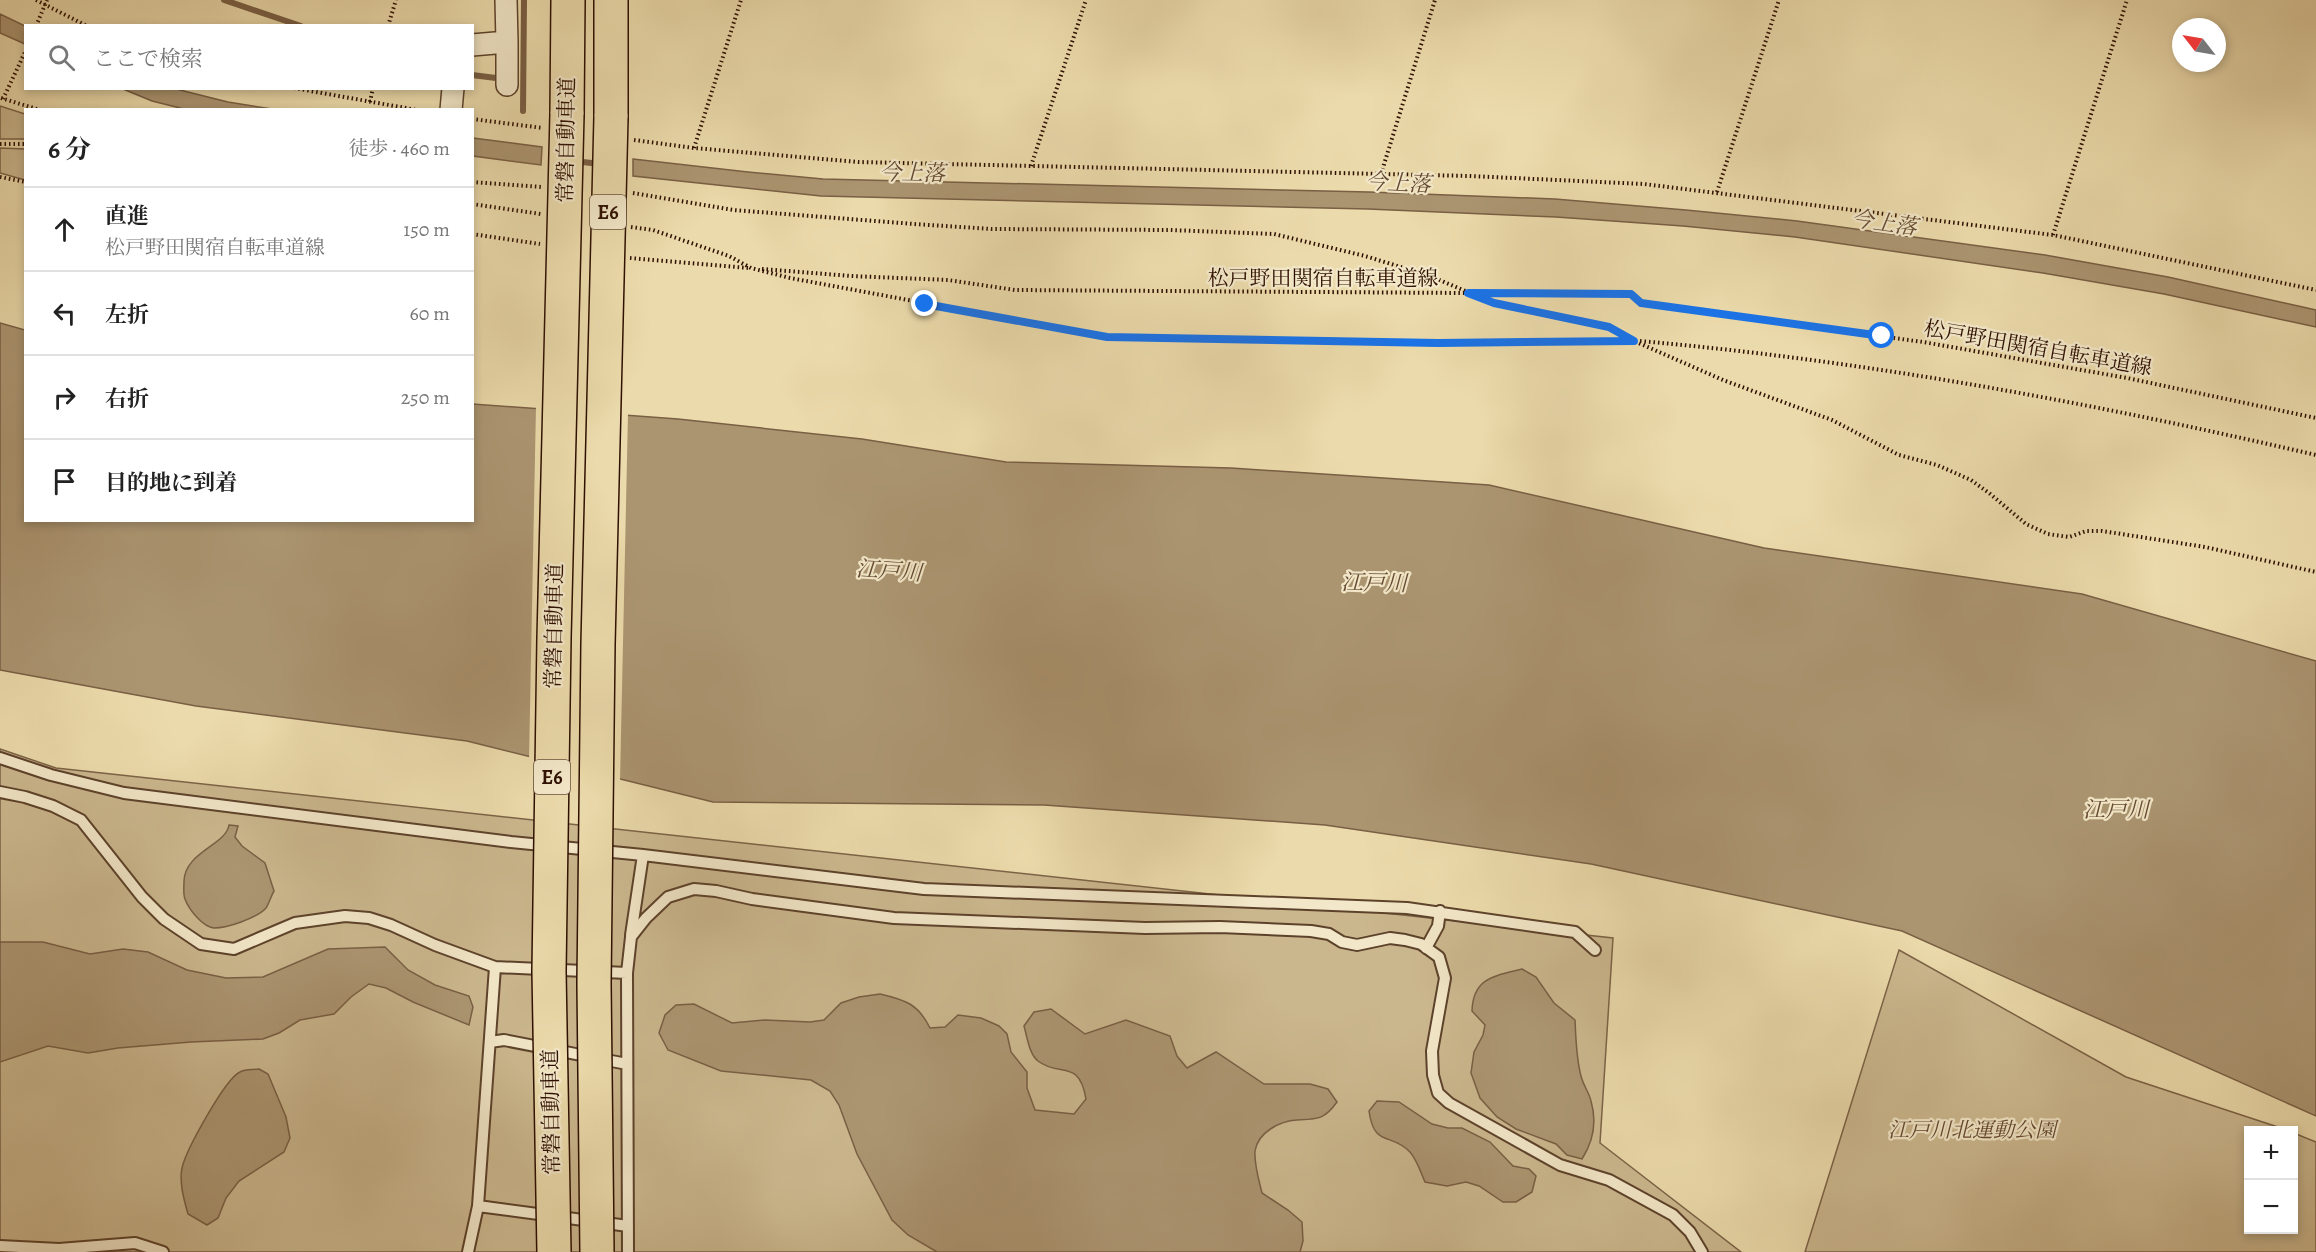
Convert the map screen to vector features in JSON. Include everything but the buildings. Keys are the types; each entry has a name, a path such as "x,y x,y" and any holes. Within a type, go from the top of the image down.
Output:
{"highway":[{"path":"562,0 567,73"},
{"name":"常磐自動車道","path":"554,1252 549,971 568,0"},
{"name":"常磐自動車道","path":"597,1252 594,924 598,644 611,117 611,0"}],"street":[{"path":"506,0 507,85"},
{"path":"474,45 507,42"},
{"path":"451,108 453,90"}],"lane":[{"path":"0,758 51,775 124,792 511,842 643,855 924,889 1440,911 1575,932 1594,950"},
{"path":"0,792 53,806 81,820 142,897 164,919 201,944 234,949 295,923 345,916 369,918 391,925 435,945 495,966 627,973"},
{"path":"628,1252 627,973 643,855"},
{"path":"631,937 668,897 694,889 894,918 1145,928 1220,927 1311,931 1329,934 1342,942 1357,945 1390,938 1413,942 1438,957 1444,978 1431,1051 1433,1075 1438,1093 1449,1103 1551,1161 1609,1180 1674,1215 1690,1232 1702,1252"},
{"path":"1426,948 1438,926 1440,911"},
{"path":"468,1252 478,1206 495,966"},
{"path":"490,1042 504,1040 627,1064"},
{"path":"478,1206 628,1226"},
{"path":"0,1246 59,1249 135,1243 163,1252"}],"path":[{"path":"36,0 46,2 84,24"},
{"path":"389,24 396,0"},
{"path":"741,0 694,148 858,162 1381,174 1644,184 2053,235 2316,290"},
{"path":"1031,166 1086,0"},
{"path":"1381,174 1435,0"},
{"path":"1717,192 1779,0"},
{"path":"2053,235 2127,0"},
{"path":"38,23 46,2"},
{"path":"24,54 1,98 34,108"},
{"path":"305,90 405,108"},
{"path":"370,102 373,90"},
{"path":"0,144 24,144"},
{"path":"0,177 24,182"},
{"path":"474,182 549,187"},
{"path":"631,192 733,210 925,225 992,229 1170,230 1274,234 1365,256 1430,276 1494,303 1609,327 1634,341 1723,380 1832,420 1899,455 1937,465 1971,480 2026,524 2048,534 2069,537 2086,531 2102,531 2205,547 2316,572"},
{"name":"松戸野田関宿自転車道線","path":"1634,341 1438,343 1107,337 812,283 751,268 851,276 948,280 1015,290 1631,294 1641,303 1923,342 2127,378 2316,418"},
{"path":"1634,341 1793,356 1910,373 2049,398 2316,454"}],"green space":[{"path":"0,106 24,114 24,139 0,139"},
{"path":"0,148 24,149 24,180 0,173"},
{"path":"0,749 56,768 1613,938 1600,1143 1741,1252 0,1252"},
{"name":"江戸川北運動公園","path":"1899,950 2126,1077 2275,1126 2244,1126 2244,1234 2298,1234 2298,1135 2316,1142 2316,1252 1805,1252"}],"water":[{"path":"0,14 24,26 24,44 0,33"},
{"path":"125,90 180,90 228,102 266,108 180,108 152,101"},
{"path":"474,138 542,147 541,165 474,156"},
{"path":"633,159 823,179 1369,192 1555,199 1797,221 2045,255 2168,277 2316,310 2316,327 2164,294 2043,273 1795,237 1556,217 1368,209 821,196 633,176"},
{"name":"江戸川","path":"0,323 24,330 24,522 474,522 474,404 678,419 862,439 1006,462 1231,468 1489,485 1764,548 2082,594 2316,661 2316,1116 1902,931 1591,864 1325,825 1044,805 713,802 467,741 196,706 0,670"},
{"path":"229,825 238,826 235,837 242,846 265,863 274,891 266,908 258,915 235,924 214,928 201,921 190,908 184,897 184,881 191,863 221,838"},
{"path":"0,942 43,942 90,954 123,949 148,952 187,970 226,978 263,977 328,949 385,947 408,970 435,985 469,996 473,1007 469,1025 386,988 369,984 351,997 334,1014 300,1020 279,1033 263,1039 191,1042 88,1053 48,1046 0,1062"},
{"path":"1522,969 1536,977 1554,1003 1575,1020 1579,1069 1590,1098 1594,1117 1589,1146 1582,1159 1567,1155 1556,1144 1516,1129 1497,1117 1480,1098 1471,1073 1474,1052 1483,1035 1485,1025 1472,1011 1476,992 1487,980"},
{"path":"880,994 897,998 916,1008 930,1028 945,1027 958,1015 981,1018 999,1026 1007,1034 1011,1052 1027,1072 1027,1088 1035,1110 1074,1114 1086,1099 1083,1086 1074,1073 1046,1066 1035,1058 1030,1049 1024,1026 1034,1012 1051,1009 1085,1034 1126,1020 1170,1036 1177,1056 1187,1068 1216,1052 1264,1084 1310,1084 1328,1089 1337,1102 1328,1112 1315,1119 1290,1121 1277,1125 1260,1138 1255,1151 1262,1193 1302,1222 1303,1241 1300,1252 937,1252 908,1235 892,1220 857,1154 839,1105 830,1091 811,1080 721,1071 668,1050 659,1033 665,1015 676,1005 694,1004 732,1023 765,1020 810,1022 824,1020 841,1003"},
{"path":"259,1069 268,1074 286,1117 290,1138 284,1152 239,1181 226,1198 218,1218 207,1225 188,1214 181,1173 185,1159 216,1101 233,1077 240,1072"},
{"path":"1377,1101 1399,1102 1432,1124 1448,1128 1462,1128 1490,1142 1513,1166 1529,1169 1536,1176 1532,1192 1516,1202 1503,1202 1479,1186 1466,1182 1447,1186 1425,1182 1410,1152 1396,1142 1379,1135 1375,1130 1369,1111"}],"pier":[{"path":"536,406 628,413 620,782 529,760"}],"waterway":[{"path":"224,0 295,24"},
{"path":"523,111 524,0"},
{"path":"474,75 496,78"},
{"name":"今上落","path":"574,161 600,164"}],"route":[{"path":"925,304 1107,337 1438,343 1634,341 1609,327 1494,303 1468,293 1631,294 1641,303 1882,336"}]}
